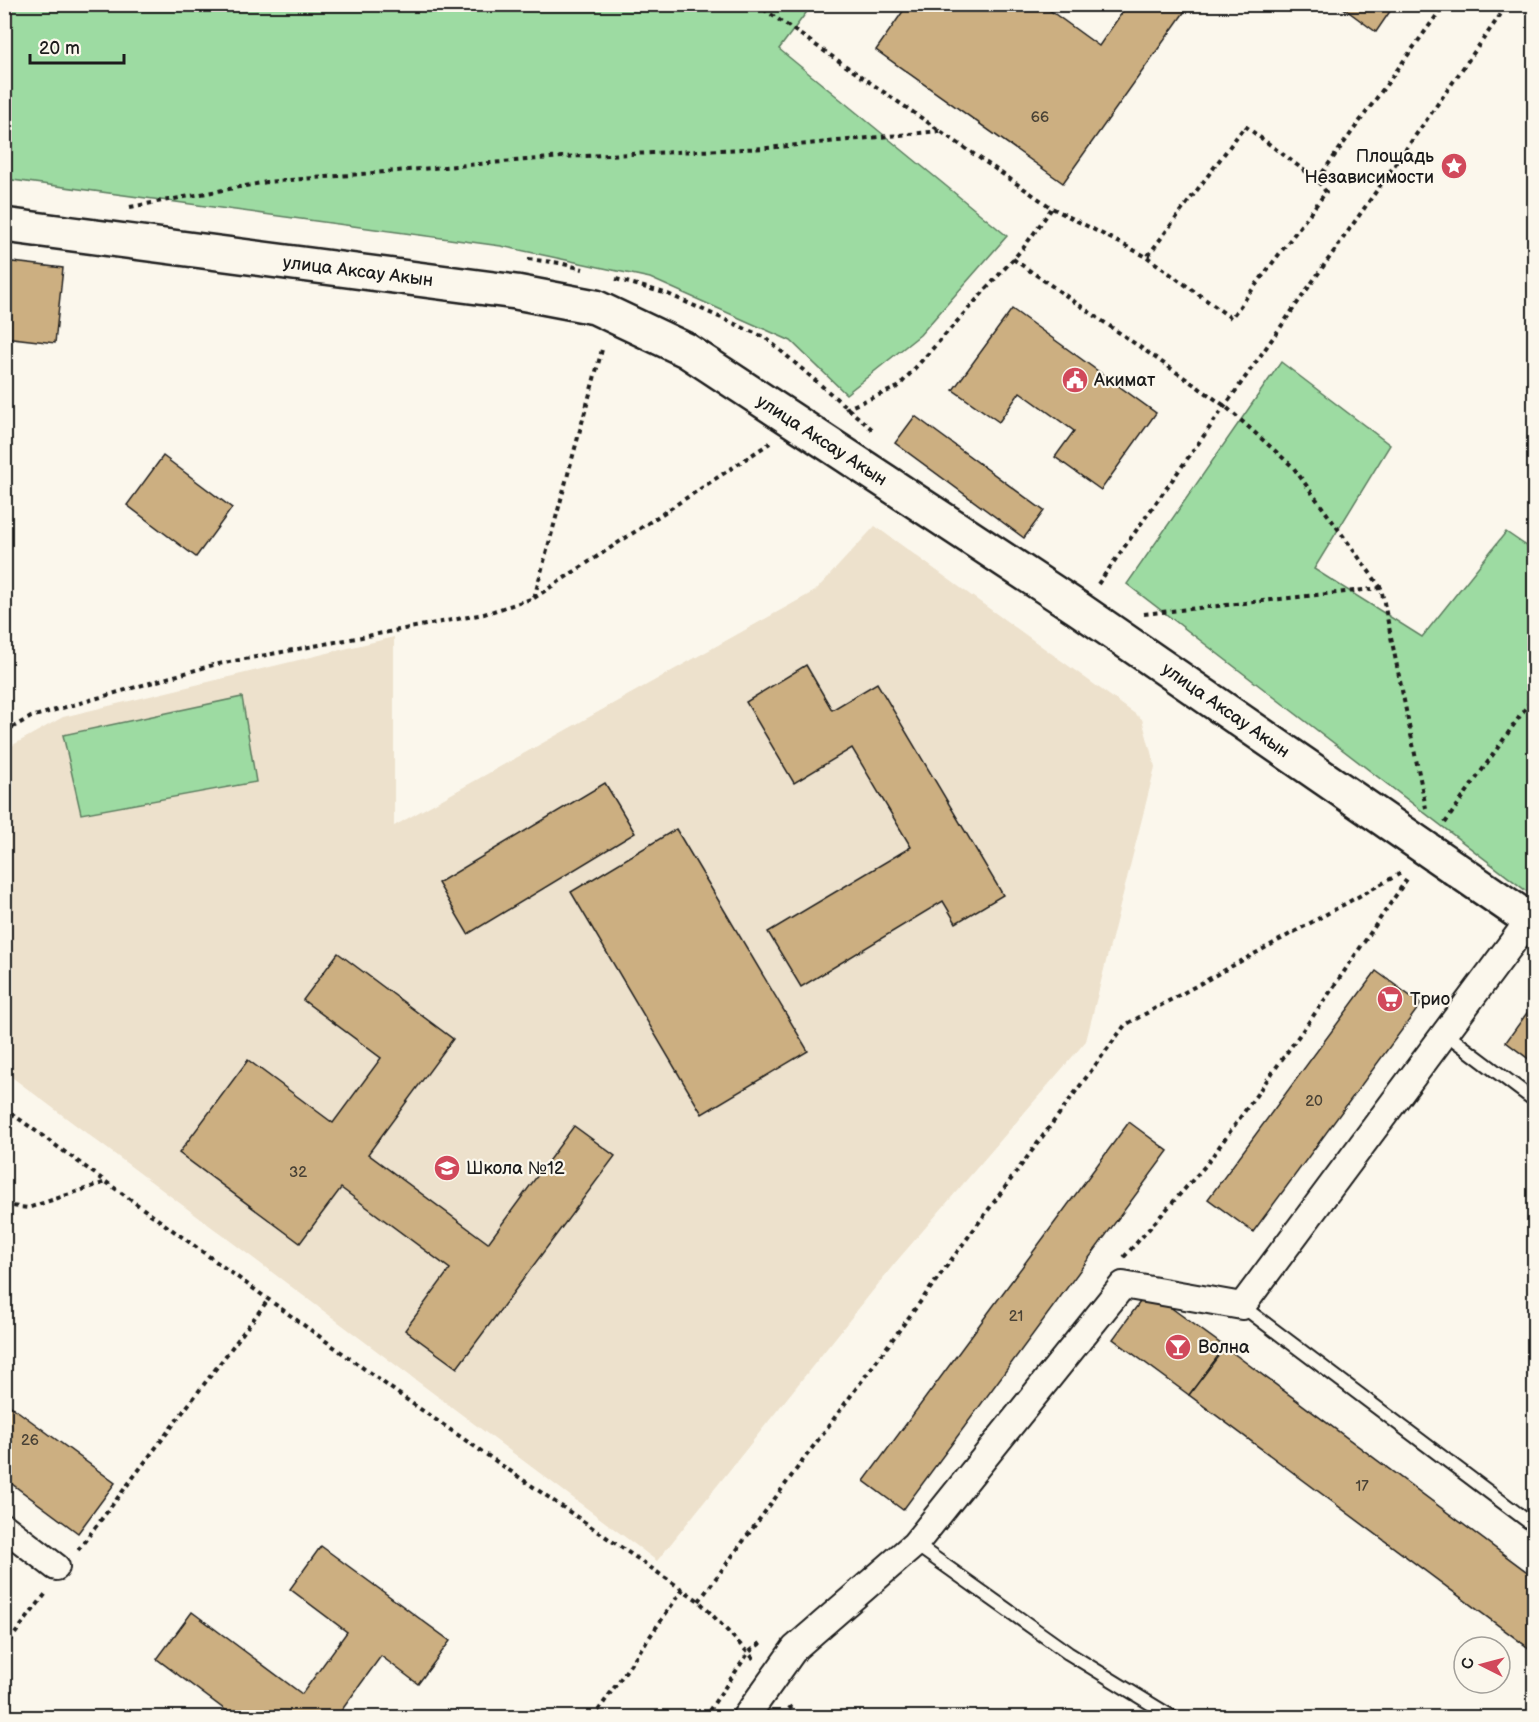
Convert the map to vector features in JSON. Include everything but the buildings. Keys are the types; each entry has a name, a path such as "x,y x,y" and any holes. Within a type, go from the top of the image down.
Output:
{"street":[{"name":"улица Аксау Акын","path":"4,225 504,290 595,307 686,350 1079,609 1422,857 1532,921"},
{"path":"745,1718 795,1648 915,1544 1123,1285 1242,1306 1445,1033 1532,921"},
{"path":"4,1527 66,1560"}],"lane":[{"path":"1445,1033 1534,1100"},
{"path":"1242,1306 1534,1526"},
{"path":"915,1544 1068,1653 1174,1718"}],"path":[{"path":"4,8 10,4"},
{"path":"756,4 1052,208 1147,257 1231,318 1326,192 1317,180 1245,126 1147,257"},
{"path":"1317,180 1445,4"},
{"path":"1094,589 1508,4"},
{"path":"129,207 267,182 562,157 767,148 940,131"},
{"path":"1013,259 1225,406 1293,467 1381,588 1426,809"},
{"path":"592,343 610,348"},
{"path":"4,732 30,717 213,665 484,614 534,598 603,346"},
{"path":"1143,614 1381,588"},
{"path":"1121,1260 1206,1165 1326,998 1534,696"},
{"path":"699,1600 1125,1025 1422,857"},
{"path":"4,1108 410,1402 699,1600 748,1652 771,1681"},
{"path":"4,1206 28,1208 107,1182"},
{"path":"66,1560 268,1300"},
{"path":"592,1718 683,1589"},
{"path":"4,1648 48,1591"},
{"path":"704,1718 748,1652 767,1638"}],"shaded area":[{"path":"875,526 1142,719 1155,767 1086,1041 895,1263 657,1561 5,1072 4,750 63,717 394,637 394,826 815,591"}],"green space":[{"path":"5,4 812,5 779,49 1007,236 920,335 846,394 791,341 650,278 501,246 5,179"},
{"path":"1281,362 1390,445 1314,569 1422,637 1506,532 1534,551 1534,897 1127,584"},
{"path":"242,697 256,782 81,814 63,735"}],"place":[{"name":"Площадь Независимости","path":"1454,166"},
{"name":"Акимат","path":"1075,380"},
{"name":"Трио","path":"1390,999"},
{"name":"Школа №12","path":"447,1168"},
{"name":"Волна","path":"1178,1347"}]}
